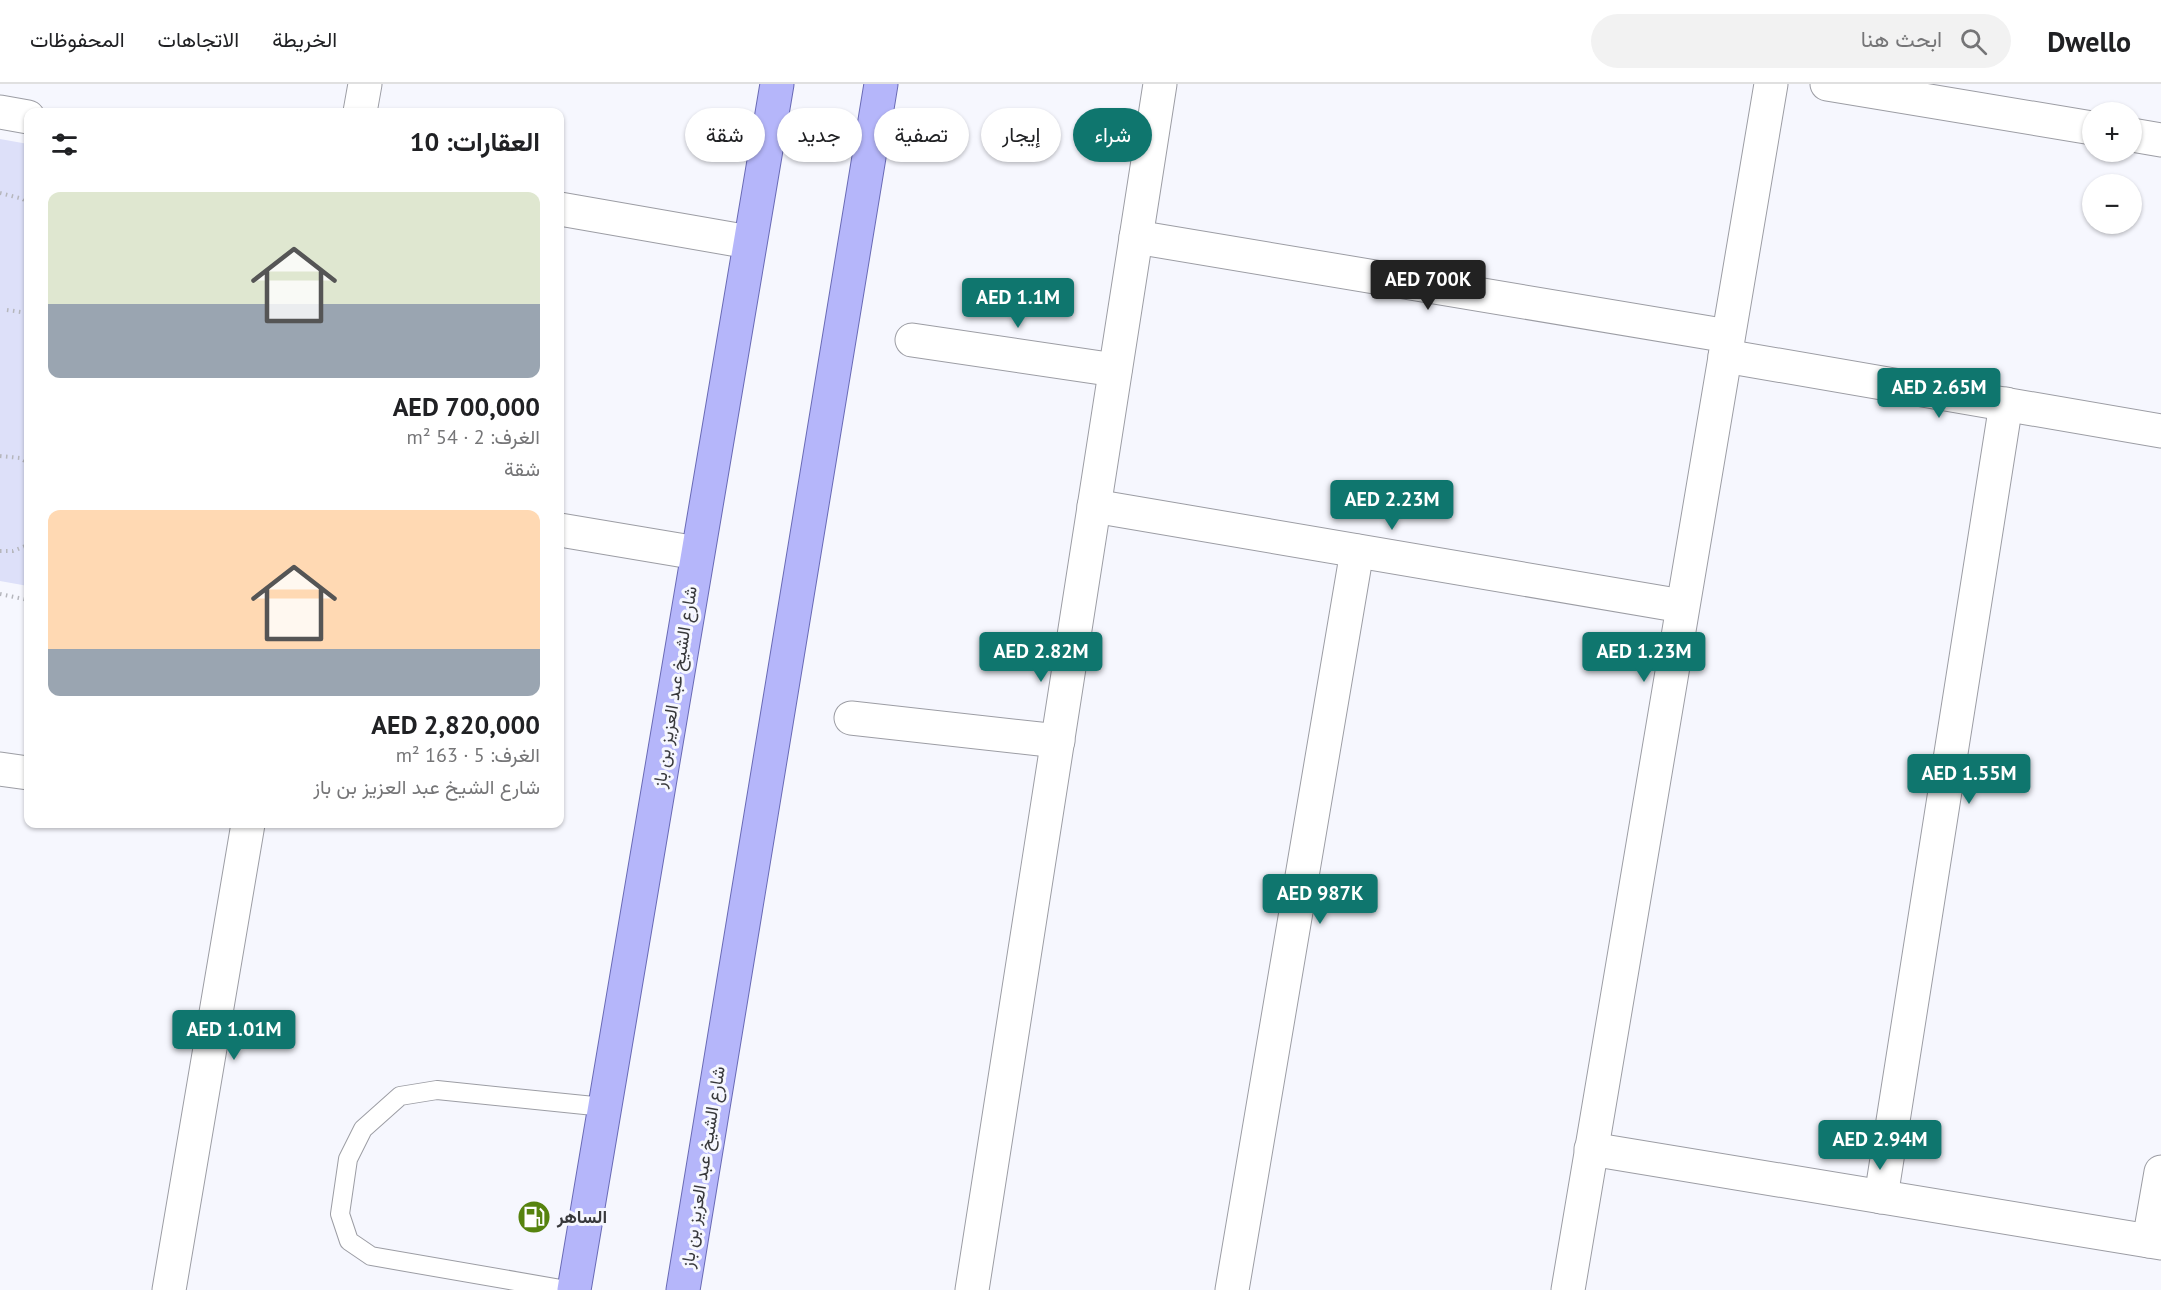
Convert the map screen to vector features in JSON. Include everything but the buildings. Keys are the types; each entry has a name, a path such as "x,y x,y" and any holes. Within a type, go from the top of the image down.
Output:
{"main road":[{"name":"شارع الشيخ عبد العزيز بن باز","path":"574,1290 777,84"},
{"name":"شارع الشيخ عبد العزيز بن باز","path":"683,1290 880,84"}],"street":[{"path":"361,108 365,84"},
{"path":"972,1290 1160,84"},
{"path":"1568,1290 1771,84"},
{"path":"1827,84 2082,126"},
{"path":"0,112 24,116"},
{"path":"2142,137 2161,140"},
{"path":"564,210 749,242"},
{"path":"1136,237 1726,346 2006,405 2161,431"},
{"path":"912,339 1115,370"},
{"path":"1881,1197 2006,405"},
{"path":"1094,506 1682,606"},
{"path":"564,531 697,553"},
{"path":"1232,1290 1356,551"},
{"path":"851,718 1058,741"},
{"path":"0,769 24,772"},
{"path":"169,1290 247,828"},
{"path":"1592,1149 2155,1242 2161,1172"}],"lane":[{"path":"567,1290 371,1256 349,1241 340,1214 348,1159 363,1129 400,1096 436,1089 604,1107"}],"path":[{"path":"0,193 24,200"},
{"path":"7,310 24,312"},
{"path":"0,456 24,460"},
{"path":"0,552 13,551 24,547"},
{"path":"0,594 24,599"}],"shaded area":[{"path":"0,139 24,143 24,585 0,581"}],"place":[{"name":"الساهر","path":"534,1217"}]}
